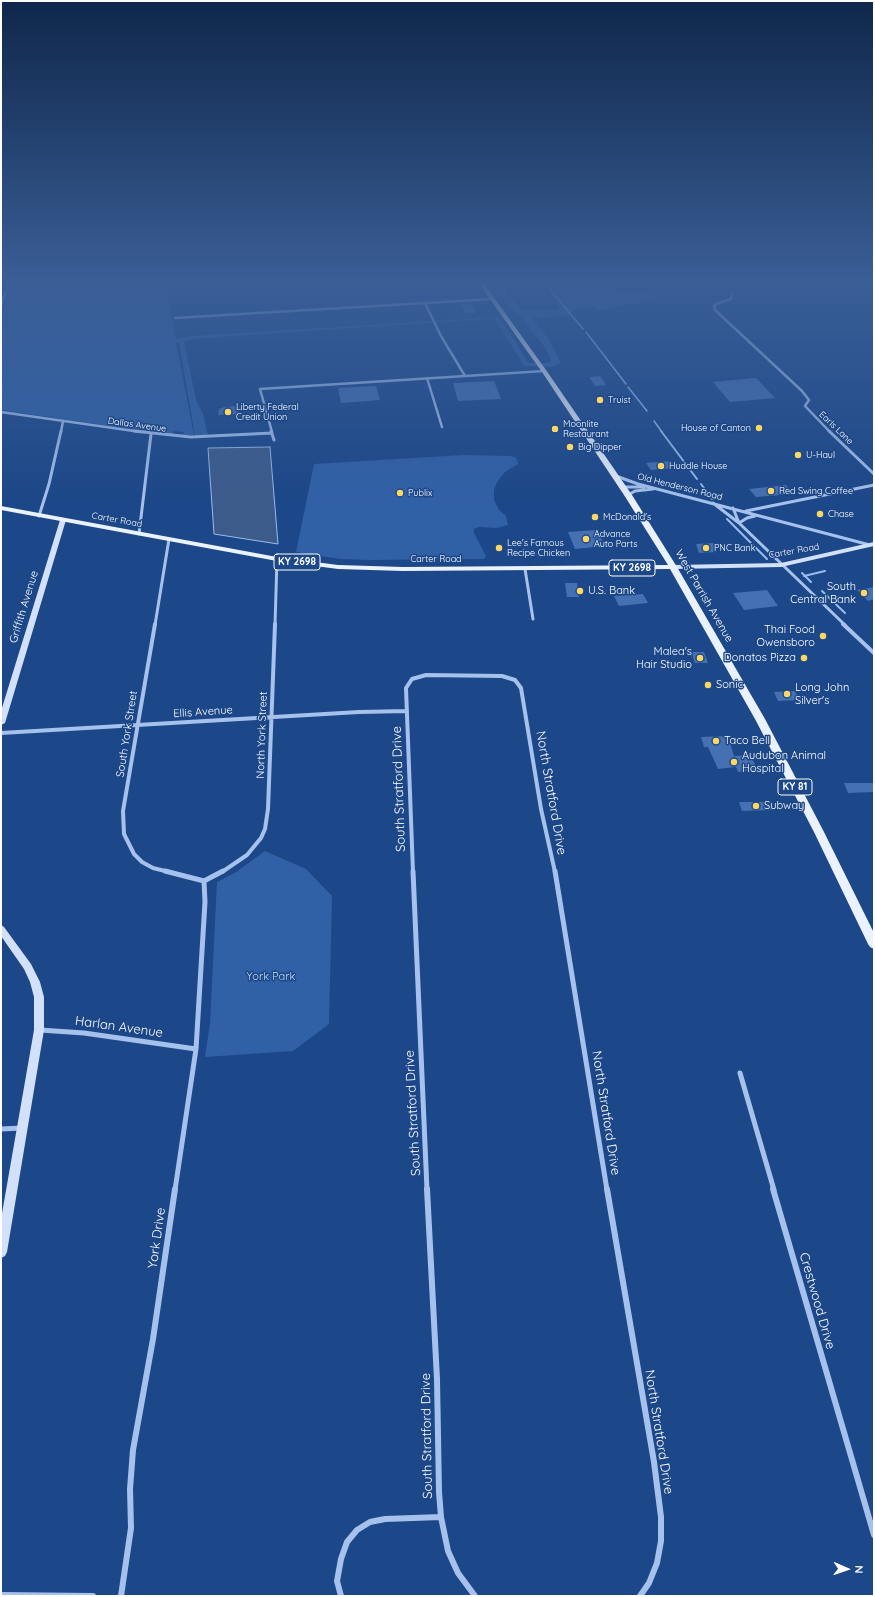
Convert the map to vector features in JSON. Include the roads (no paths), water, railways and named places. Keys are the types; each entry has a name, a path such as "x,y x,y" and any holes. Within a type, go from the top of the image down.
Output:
{"main road":[{"name":"West Parrish Avenue","path":"533,356 628,495 673,567 728,661 767,731 874,944"},
{"name":"Carter Road","path":"1,508 277,559 319,565 367,569 673,567"}],"street":[{"path":"453,356 465,376"},
{"name":"Earls Lane","path":"764,356 802,391 809,400 805,406 812,414 874,474"},
{"path":"274,440 260,389 544,371"},
{"path":"427,378 442,427"},
{"name":"Dallas Avenue","path":"1,412 151,434 191,437 272,432"},
{"path":"40,516 49,484 63,421"},
{"path":"139,534 151,434"},
{"name":"Old Henderson Road","path":"614,475 628,481 733,508 739,523 874,653"},
{"path":"743,511 874,485"},
{"path":"622,487 657,489"},
{"path":"628,495 635,491 657,489"},
{"path":"713,503 727,516 739,523 747,518 758,515"},
{"path":"733,508 873,545"},
{"name":"Griffith Avenue","path":"1,724 63,520"},
{"name":"South York Street","path":"169,539 123,811 124,834 128,845 142,862 153,868 204,881"},
{"name":"Carter Road","path":"673,567 781,565 873,545"},
{"name":"North York Street","path":"204,881 222,872 247,856 261,838 265,829 268,809 277,559"},
{"path":"525,569 533,619"},
{"name":"South Stratford Drive","path":"468,675 426,675 412,679 406,688 424,1134 437,1379 439,1492 441,1517 448,1551 458,1573 474,1596"},
{"name":"North Stratford Drive","path":"468,675 510,677 519,684 523,696 540,809 555,872 594,1103 617,1253 654,1462 660,1509 661,1541 657,1563 649,1583 640,1596"},
{"name":"Ellis Avenue","path":"1,732 271,716 407,711"},
{"name":"York Drive","path":"121,1596 131,1528 130,1489 133,1450 153,1339 196,1049 205,902 204,881"},
{"path":"1,929 28,967 35,982 38,998 39,1030 33,1073 1,1252"},
{"name":"Harlan Avenue","path":"39,1030 84,1032 196,1049"},
{"name":"Crestwood Drive","path":"740,1073 874,1535"},
{"path":"1,1130 22,1128"},
{"path":"341,1596 337,1581 341,1559 347,1542 357,1530 370,1522 385,1519 441,1517"},
{"path":"1,1595 93,1596"}],"waterway":[{"path":"604,356 626,384"},
{"path":"628,387 647,411"},
{"path":"654,421 662,432"},
{"path":"661,431 697,479"},
{"path":"701,484 712,499"},
{"path":"727,519 767,559"},
{"path":"805,576 825,571"},
{"path":"805,576 811,582"},
{"path":"822,591 845,613"}],"place":[{"name":"Truist","path":"600,400"},
{"name":"Liberty Federal Credit Union","path":"228,412"},
{"name":"House of Canton","path":"759,428"},
{"name":"Moonlite Restaurant","path":"555,429"},
{"name":"Big Dipper","path":"570,447"},
{"name":"U-Haul","path":"798,455"},
{"name":"Huddle House","path":"661,466"},
{"name":"Red Swing Coffee","path":"771,491"},
{"name":"Publix","path":"400,493"},
{"name":"Chase","path":"820,514"},
{"name":"McDonald's","path":"595,517"},
{"name":"Advance Auto Parts","path":"586,539"},
{"name":"Lee's Famous Recipe Chicken","path":"499,548"},
{"name":"PNC Bank","path":"706,548"},
{"name":"U.S. Bank","path":"580,591"},
{"name":"South Central Bank","path":"864,593"},
{"name":"Thai Food Owensboro","path":"823,636"},
{"name":"Malea's Hair Studio","path":"700,658"},
{"name":"Donatos Pizza","path":"804,658"},
{"name":"Sonic","path":"708,685"},
{"name":"Long John Silver's","path":"787,694"},
{"name":"Taco Bell","path":"716,741"},
{"name":"Audubon Animal Hospital","path":"734,762"},
{"name":"Subway","path":"756,806"}],"park label":[{"name":"York Park","path":"271,977"}]}
